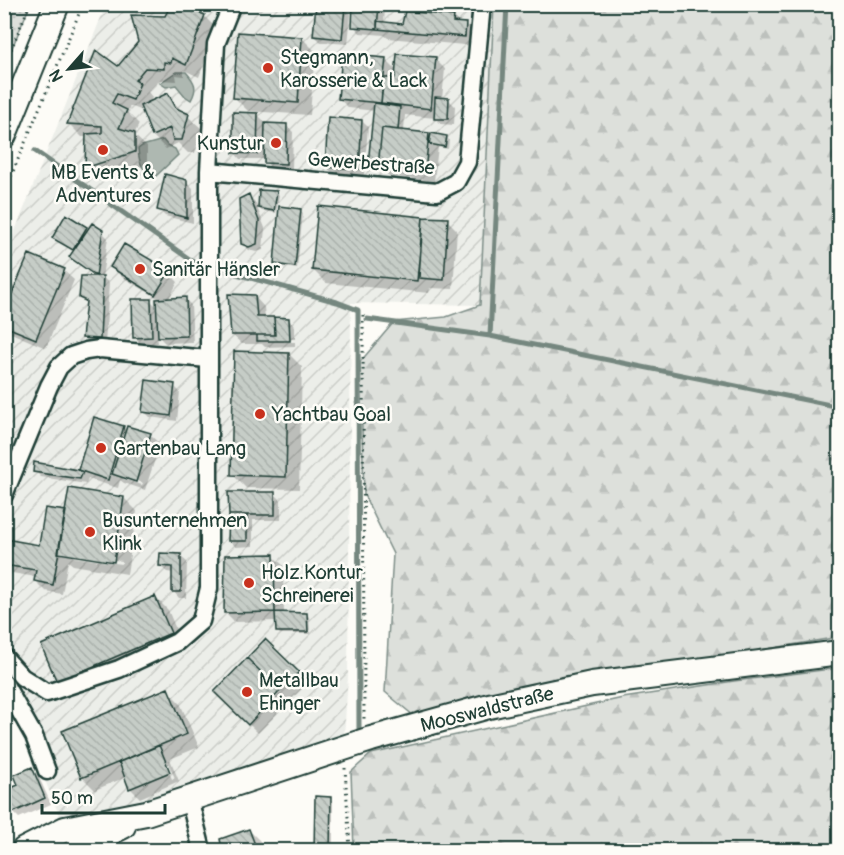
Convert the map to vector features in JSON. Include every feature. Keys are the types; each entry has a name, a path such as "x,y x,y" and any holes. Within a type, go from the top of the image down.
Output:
{"main road":[{"path":"4,135 57,4"},
{"name":"Mooswaldstraße","path":"24,850 65,829 146,813 364,741 489,706 592,684 840,653"},
{"name":"Mooswaldstraße","path":"76,850 146,813"}],"street":[{"path":"5,658 22,677 47,693 119,669 168,647 201,621 209,588 209,171 216,44 232,4"},
{"name":"Gewerbestraße","path":"209,171 437,192 456,182 466,162 482,4"},
{"path":"4,495 49,386 59,367 71,356 100,349 208,359"},
{"path":"4,682 34,736 46,771"},
{"path":"189,798 202,850"}],"path":[{"path":"4,66 30,4"},
{"path":"4,193 83,4"},
{"path":"363,315 364,741"},
{"path":"345,765 350,850"}],"shaded area":[{"path":"106,5 494,5 480,305 351,303 348,677 344,737 65,829 12,701 5,690 4,258"},
{"path":"176,72 186,72 193,82 195,89 191,100 176,85 166,87 160,83"},
{"path":"163,140 175,149 178,155 156,176 147,172 142,166 138,149"}],"green space":[{"path":"4,5 30,5 9,55 5,54"},
{"path":"494,5 839,5 839,637 628,672 414,716 385,692 393,554 364,495 360,362 394,322 446,317 480,305"},
{"path":"839,668 839,850 354,850 351,772 371,754 623,698"}],"building":[{"path":"171,4 177,4 205,15 186,65 172,58 171,63 164,62 164,69 145,68 135,80 140,83 133,100 117,94 112,103 127,110 119,128 135,133 135,152 85,168 86,134 102,133 102,126 67,124 96,50 118,66 138,42 131,15 165,16"},
{"path":"316,4 345,6 342,39 313,36"},
{"path":"353,4 379,4 377,29 352,27"},
{"path":"405,11 454,16 453,22 466,23 465,37 377,29 377,21 402,24"},
{"name":"Stegmann, Karosserie & Lack","path":"238,32 302,37 298,103 233,98"},
{"path":"342,54 386,58 381,103 338,99"},
{"path":"397,54 436,57 431,109 381,103 383,78 395,78"},
{"path":"168,93 176,108 189,114 182,140 173,140 170,128 152,136 140,106"},
{"path":"435,97 449,98 448,119 434,119"},
{"path":"374,103 400,107 398,130 382,128 378,167 368,165"},
{"path":"233,112 258,113 257,154 233,153"},
{"path":"328,117 362,120 359,169 325,167"},
{"name":"Kunstur","path":"265,123 287,124 286,164 264,163"},
{"path":"382,128 429,133 425,172 378,167"},
{"path":"431,133 447,136 445,147 429,144"},
{"path":"165,174 187,180 187,218 157,210"},
{"path":"259,190 277,191 274,211 258,208"},
{"path":"249,194 259,221 257,244 249,247 241,244 239,199"},
{"path":"279,206 301,209 295,267 274,264"},
{"path":"318,206 423,217 417,281 312,270"},
{"path":"66,214 87,227 73,250 52,238"},
{"path":"423,217 448,218 444,280 419,278"},
{"path":"92,223 103,230 96,276 69,257"},
{"name":"Sanitär Hänsler","path":"124,244 170,271 155,295 110,267"},
{"path":"29,254 65,269 36,339 4,326 4,312"},
{"path":"81,276 103,276 100,339 82,338 86,301 79,298"},
{"path":"228,294 255,295 257,317 274,317 275,335 231,335"},
{"path":"186,297 187,336 158,337 156,299"},
{"path":"132,299 151,299 152,337 133,338"},
{"path":"274,317 289,318 290,341 257,341 257,335 275,335"},
{"name":"Yachtbau Goal","path":"234,351 289,353 286,477 231,475"},
{"path":"146,380 175,384 171,416 142,412"},
{"name":"Gartenbau Lang","path":"94,417 124,426 108,480 78,470"},
{"path":"127,426 151,433 136,482 112,474"},
{"path":"34,462 83,472 80,479 33,472"},
{"name":"Busunternehmen Klink","path":"69,488 124,497 114,562 58,553"},
{"path":"228,492 275,492 275,515 229,515"},
{"path":"45,508 66,511 53,585 34,581 36,570 4,565 5,539 39,545"},
{"path":"229,515 247,515 247,541 228,541"},
{"path":"160,553 181,554 181,592 172,592 172,567 159,566"},
{"name":"Holz.Kontur Schreinerei","path":"274,554 275,612 224,613 225,555"},
{"path":"155,596 171,633 57,682 41,645"},
{"path":"275,612 307,613 308,632 276,632"},
{"path":"265,639 299,672 280,691 247,658"},
{"name":"Metallbau Ehinger","path":"247,658 280,691 248,725 214,692"},
{"path":"168,688 187,734 81,778 62,731"},
{"path":"159,745 170,772 129,789 119,762"},
{"path":"32,767 45,798 12,813 4,791 18,785 14,775"},
{"path":"315,796 331,797 330,850 314,850"},
{"path":"249,829 257,850 222,850 220,839"}],"waterway":[{"path":"490,336 507,4"},
{"path":"35,151 195,263"},
{"path":"222,270 358,310 359,734"},
{"path":"367,319 490,336 840,407"}],"place":[{"name":"Stegmann, Karosserie & Lack","path":"268,68"},
{"name":"Kunstur","path":"276,143"},
{"name":"MB Events & Adventures","path":"103,150"},
{"name":"Sanitär Hänsler","path":"140,269"},
{"name":"Yachtbau Goal","path":"260,414"},
{"name":"Gartenbau Lang","path":"101,448"},
{"name":"Busunternehmen Klink","path":"90,532"},
{"name":"Holz.Kontur Schreinerei","path":"249,583"},
{"name":"Metallbau Ehinger","path":"247,692"}]}
